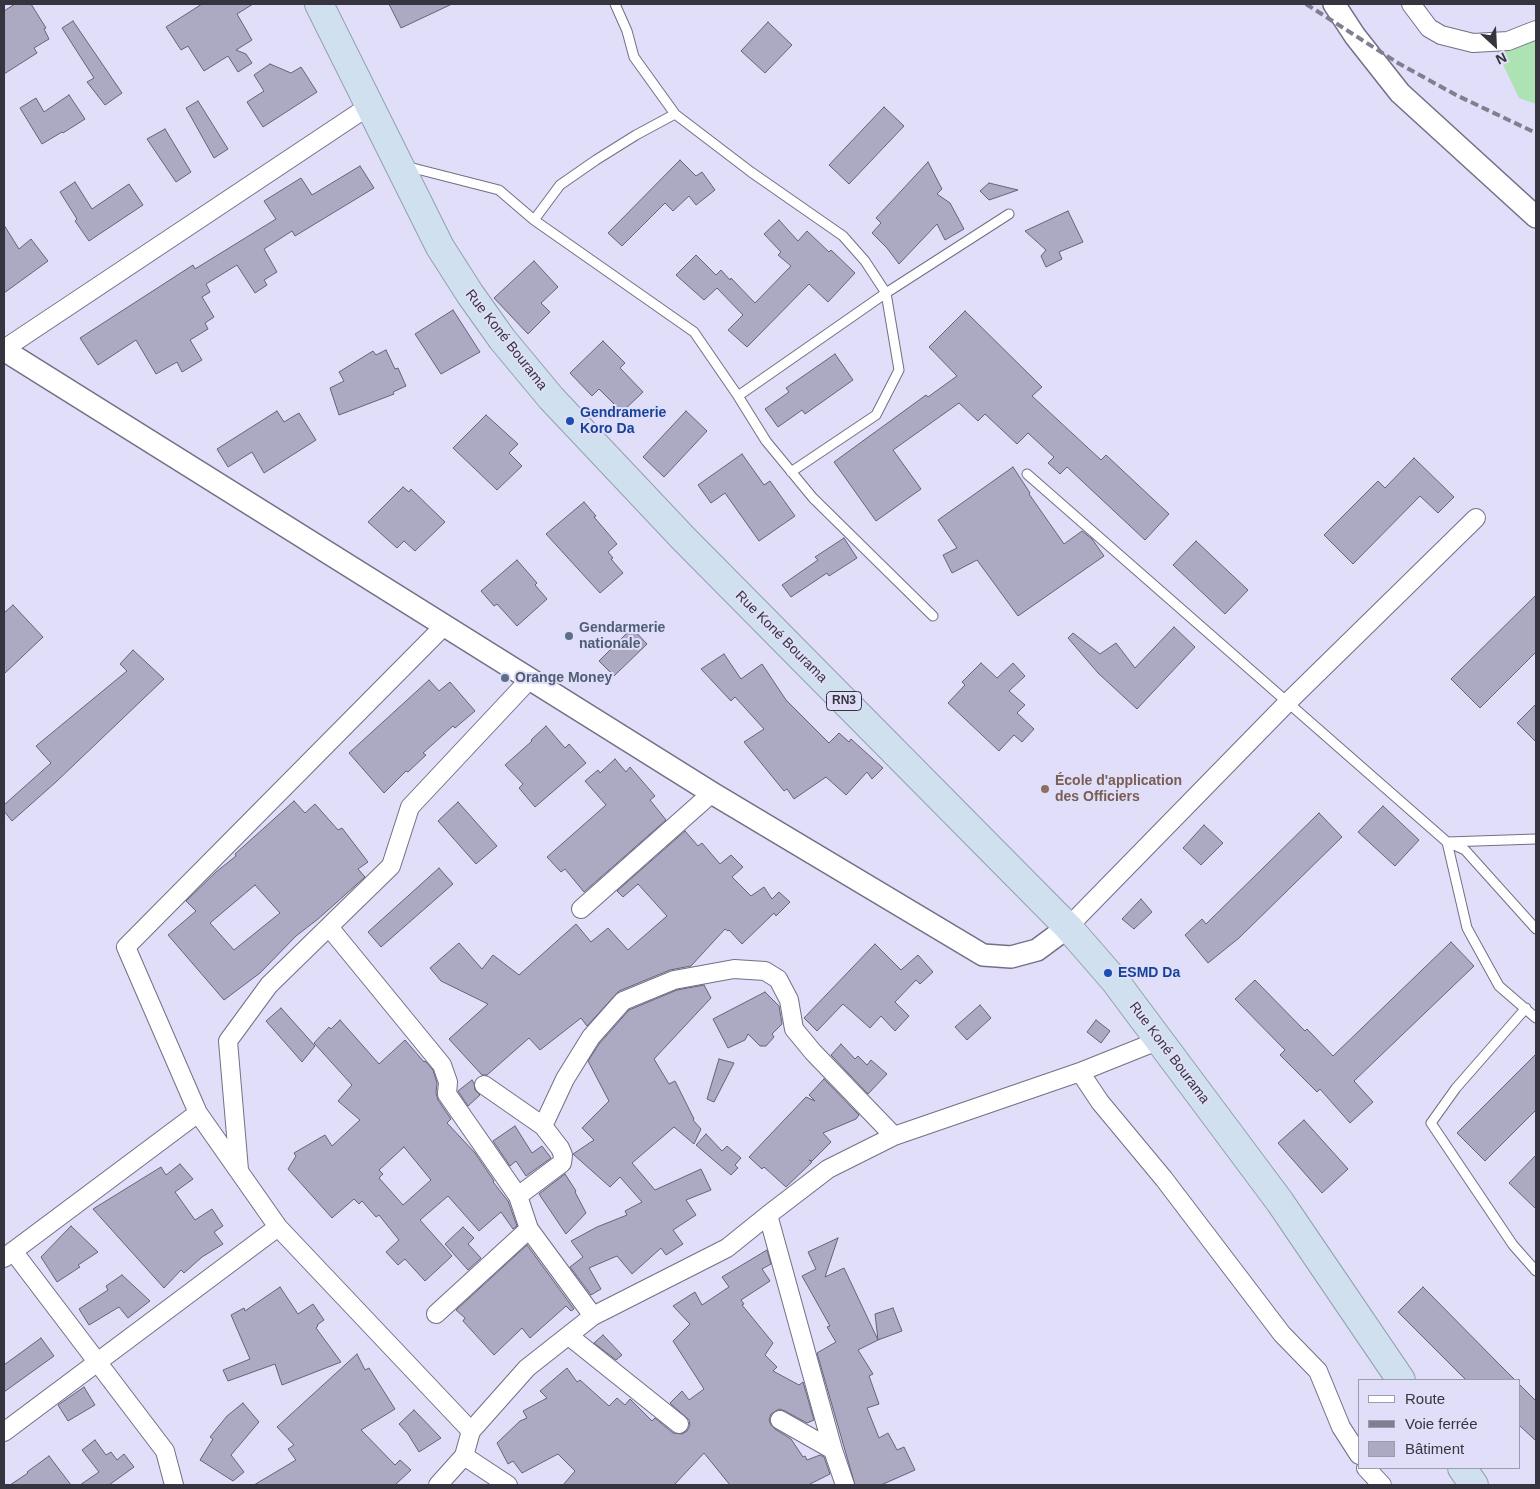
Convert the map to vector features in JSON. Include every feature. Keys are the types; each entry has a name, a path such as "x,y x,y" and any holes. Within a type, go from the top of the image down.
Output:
{"highway":[{"name":"Rue Koné Bourama","path":"319,4 440,247 502,339 551,398 683,538 1068,927 1115,981 1280,1202 1400,1379"},
{"path":"1463,1469 1474,1485"}],"street":[{"path":"1334,4 1355,36 1400,94 1536,217"},
{"path":"1411,4 1429,28 1441,35 1473,42 1508,41 1536,30"},
{"path":"369,106 4,349 712,793 983,955 1011,957 1037,950 1068,927 1287,703 1476,518"},
{"path":"444,626 126,947 198,1113 278,1227 471,1431"},
{"path":"240,1172 228,1041 269,986 391,866 410,806 530,679"},
{"path":"581,908 712,793"},
{"path":"328,927 442,1065 448,1082 447,1094 518,1196 529,1229 593,1316"},
{"path":"543,1126 566,1079 591,1037 623,1001 674,980 734,969 764,971 778,979 789,1000 794,1029 813,1052 894,1136"},
{"path":"438,1485 464,1456 471,1431 528,1368 593,1316 727,1248 828,1170 894,1136 1080,1072 1160,1040"},
{"path":"1080,1072 1100,1102 1164,1179 1282,1334 1318,1371 1342,1427 1358,1454"},
{"path":"484,1085 543,1126 560,1148 563,1155 562,1163 518,1196"},
{"path":"174,1485 165,1451 98,1362 9,1254 198,1113"},
{"path":"768,1215 833,1450 845,1485"},
{"path":"4,1432 278,1227"},
{"path":"436,1314 529,1229"},
{"path":"569,1336 679,1424"},
{"path":"780,1420 833,1450"},
{"path":"464,1456 508,1485"},
{"path":"1367,1469 1382,1485"}],"lane":[{"path":"615,4 627,31 634,57 675,114 751,172 843,236 865,261 886,293 899,370 876,415 791,472"},
{"path":"534,220 560,185 628,140 675,114"},
{"path":"399,164 498,190 534,220 694,332 766,441 791,472 813,498 933,616"},
{"path":"738,396 886,293 1009,214"},
{"path":"1027,474 1447,842 1465,850 1536,929"},
{"path":"1447,842 1536,839"},
{"path":"1447,842 1467,928 1499,986 1536,1018"},
{"path":"1526,1008 1456,1088 1431,1123 1513,1245 1536,1271"}],"green space":[{"path":"1536,40 1536,104 1519,98 1497,52"}],"building":[{"path":"15,4 31,4 46,28 44,29 49,39 34,48 37,53 4,74 4,11"},
{"path":"202,4 253,4 237,14 252,40 236,50 246,54 252,63 238,72 228,56 204,71 188,46 181,50 166,27"},
{"path":"389,4 452,4 401,28"},
{"path":"73,21 122,93 105,105 87,82 94,78 62,28"},
{"path":"768,22 792,45 765,73 741,51"},
{"path":"270,64 291,73 301,67 317,92 263,127 247,102 264,91 254,75"},
{"path":"69,95 85,119 42,144 20,108 36,98 44,112"},
{"path":"198,101 228,149 214,158 186,108"},
{"path":"884,107 904,126 849,184 829,165"},
{"path":"165,129 191,172 176,182 147,139"},
{"path":"680,160 696,176 702,172 715,190 696,205 689,196 673,211 665,203 622,246 608,233"},
{"path":"928,162 942,189 937,194 950,203 964,229 945,240 937,224 899,264 872,233 881,223 876,218"},
{"path":"360,166 374,188 295,236 292,231 264,249 277,272 264,280 267,285 255,293 237,265 206,284 210,292 202,297 214,317 205,323 208,329 190,340 202,360 182,372 177,362 156,374 136,340 98,365 80,338 193,265 195,269 276,219 264,201 301,178 312,195"},
{"path":"75,182 92,209 129,184 143,205 89,241 75,221 77,219 60,192"},
{"path":"989,183 1018,190 989,200 980,191"},
{"path":"1068,211 1083,242 1059,252 1062,259 1046,267 1041,256 1046,250 1025,231"},
{"path":"779,220 798,241 807,231 829,252 831,250 855,273 828,302 809,284 747,347 728,330 743,315 717,288 704,300 676,275 696,255 716,275 721,270 730,280 731,278 755,303 791,266 778,255 781,252 764,234"},
{"path":"4,225 19,249 31,239 48,261 4,293"},
{"path":"534,261 558,287 541,303 550,312 528,334 494,298"},
{"path":"453,310 480,352 441,374 415,334"},
{"path":"965,311 1042,387 1032,396 1101,460 1106,455 1169,514 1145,540 1067,467 1060,474 1048,463 1054,457 1028,433 1017,444 985,414 978,421 959,403 893,450 921,489 876,521 834,462 926,395 928,397 957,376 929,347"},
{"path":"603,341 625,363 620,368 643,392 622,412 599,389 592,396 570,373"},
{"path":"386,350 395,369 398,368 406,386 393,392 394,394 339,415 330,388 344,381 339,372 373,351 376,355"},
{"path":"835,354 853,380 805,414 802,410 778,427 765,409 789,392 786,388"},
{"path":"277,411 284,422 299,413 316,440 264,473 252,452 228,467 217,449"},
{"path":"686,411 707,431 664,477 643,457"},
{"path":"486,415 518,444 509,453 522,466 497,490 453,448"},
{"path":"742,454 764,485 770,481 795,516 759,541 725,493 711,503 698,485"},
{"path":"1414,458 1454,497 1438,513 1420,496 1353,564 1324,535 1378,481 1385,488"},
{"path":"1013,467 1029,494 1064,544 1082,531 1092,539 1104,556 1018,616 977,560 952,573 943,555 957,548 938,520"},
{"path":"403,487 409,492 411,489 445,522 415,551 404,541 397,548 368,522"},
{"path":"584,502 617,544 608,552 613,558 611,559 623,573 600,593 546,534"},
{"path":"844,538 857,558 829,576 827,573 791,597 782,585 818,560 815,557"},
{"path":"1196,541 1248,590 1225,614 1173,565"},
{"path":"517,560 537,583 535,585 547,599 517,626 497,604 494,606 481,591"},
{"path":"1536,595 1536,652 1480,708 1451,679"},
{"path":"13,605 43,637 4,674 4,613"},
{"path":"1174,627 1195,647 1137,709 1098,673 1068,638 1073,633 1100,654 1116,643 1135,668"},
{"path":"632,628 647,644 614,676 599,661"},
{"path":"133,650 164,679 56,782 12,821 4,811 4,805 51,763 36,746 127,671 120,664"},
{"path":"724,654 741,679 762,664 786,700 829,743 839,733 849,742 851,739 883,768 872,779 867,772 846,795 826,777 794,799 787,789 784,791 744,742 764,729 735,697 731,701 701,669"},
{"path":"981,663 997,678 1013,663 1025,676 1009,691 1025,705 1017,713 1034,729 1022,742 1014,735 999,751 948,703 965,685 962,682"},
{"path":"429,680 439,691 450,682 475,711 455,728 453,726 423,753 426,755 408,772 406,771 384,793 349,753"},
{"path":"1536,704 1536,742 1517,723"},
{"path":"546,726 565,748 569,744 586,763 535,807 519,788 523,784 505,765"},
{"path":"615,759 626,772 630,767 655,796 650,800 666,820 584,892 565,869 561,872 547,857 606,805 585,781 598,770 600,773"},
{"path":"294,801 305,813 315,804 338,830 342,828 368,862 358,869 365,877 296,936 260,973 224,1000 168,935 196,911 186,901 236,856 235,854","holes":["255,885 280,913 234,950 210,923"]},
{"path":"458,802 497,846 476,864 438,821"},
{"path":"1383,806 1419,840 1395,866 1358,832"},
{"path":"1319,813 1342,837 1239,938 1208,963 1185,935 1202,919 1206,924"},
{"path":"1204,825 1223,843 1201,865 1183,848"},
{"path":"685,831 698,846 702,843 720,864 731,855 743,867 732,877 751,896 764,887 772,899 779,892 790,902 776,916 774,913 742,944 729,930 725,929 691,966 670,970 619,991 587,1026 581,1018 540,1050 529,1038 487,1075 482,1075 449,1039 488,1004 441,981 430,968 459,943 482,969 493,955 519,975 576,924 591,942 608,928 628,950 667,916 638,884 623,897 617,891"},
{"path":"439,868 453,884 381,947 368,932"},
{"path":"1141,899 1152,912 1134,929 1122,919"},
{"path":"1451,942 1474,966 1354,1081 1373,1102 1350,1123 1320,1089 1317,1092 1280,1055 1285,1050 1235,999 1255,980 1305,1031 1307,1029 1333,1056"},
{"path":"875,944 901,970 918,955 933,972 920,984 916,980 895,1002 909,1016 895,1031 881,1016 870,1028 843,1004 817,1031 804,1018"},
{"path":"704,985 711,998 654,1059 669,1084 675,1081 693,1120 701,1129 694,1144 674,1127 632,1163 655,1190 701,1169 711,1190 686,1200 696,1215 673,1230 683,1244 666,1255 661,1248 632,1274 617,1256 589,1268 601,1289 591,1295 570,1267 583,1257 571,1241 597,1227 627,1215 625,1211 642,1202 620,1177 610,1187 573,1154 594,1140 582,1128 609,1101 588,1061 599,1044 629,1010 677,990"},
{"path":"765,992 779,1006 782,1024 772,1034 774,1037 766,1046 760,1046 748,1034 745,1040 728,1048 713,1019"},
{"path":"980,1005 991,1018 967,1040 955,1027"},
{"path":"281,1008 315,1046 302,1062 266,1021"},
{"path":"340,1020 379,1064 405,1040 425,1061 433,1070 437,1083 436,1093 438,1100 451,1119 447,1123 475,1153 493,1182 508,1201 517,1226 513,1229 501,1212 479,1231 448,1196 420,1220 452,1256 425,1281 405,1259 398,1265 386,1252 399,1240 379,1215 376,1217 362,1201 359,1204 354,1199 332,1218 288,1169 296,1156 294,1153 325,1135 332,1146 360,1120 338,1101 352,1085 314,1043 329,1027 331,1029","holes":["404,1147 431,1180 403,1205 379,1178 383,1174 379,1170"]},
{"path":"1096,1020 1110,1031 1101,1043 1087,1032"},
{"path":"841,1044 855,1059 858,1056 867,1065 871,1060 887,1074 868,1094 831,1055"},
{"path":"1536,1054 1536,1110 1485,1161 1457,1133"},
{"path":"719,1059 734,1063 714,1102 707,1099"},
{"path":"824,1079 859,1115 856,1119 823,1133 831,1142 812,1161 809,1160 812,1162 786,1187 764,1167 762,1169 749,1157 806,1097 815,1101 809,1095"},
{"path":"472,1080 475,1090 480,1095 468,1106 458,1091"},
{"path":"1304,1120 1348,1169 1322,1193 1278,1143"},
{"path":"515,1126 532,1153 542,1146 551,1158 526,1176 516,1161 510,1166 493,1141"},
{"path":"706,1134 722,1151 727,1146 741,1158 735,1165 738,1168 731,1175 696,1145"},
{"path":"1536,1155 1536,1209 1509,1183"},
{"path":"180,1164 193,1179 175,1192 195,1220 212,1209 223,1226 214,1232 223,1244 202,1257 184,1273 181,1270 164,1288 93,1209 161,1167 166,1175"},
{"path":"565,1174 576,1191 586,1213 566,1234 539,1194"},
{"path":"71,1226 98,1252 57,1282 41,1257"},
{"path":"463,1227 474,1238 468,1244 481,1258 468,1270 445,1244"},
{"path":"838,1238 825,1277 844,1268 878,1340 858,1350 873,1374 869,1376 879,1404 867,1408 879,1438 888,1433 897,1450 904,1447 915,1470 881,1485 855,1485 817,1353 836,1342 827,1327 830,1326 802,1276 816,1269 808,1252"},
{"path":"527,1245 574,1309 571,1311 566,1306 530,1338 522,1328 494,1355 463,1321 465,1318 456,1310"},
{"path":"767,1250 771,1264 762,1269 770,1281 741,1300 744,1304 742,1305 773,1343 765,1355 777,1367 773,1371 799,1385 803,1382 814,1420 807,1423 779,1409 771,1414 769,1420 775,1429 791,1439 807,1460 820,1455 824,1457 830,1474 808,1485 730,1485 704,1453 674,1485 563,1485 575,1471 558,1454 522,1473 513,1461 508,1464 497,1443 520,1421 527,1418 523,1411 547,1398 540,1391 567,1368 577,1382 580,1380 609,1406 617,1398 625,1405 630,1399 652,1421 655,1418 673,1433 682,1434 687,1431 690,1425 689,1420 670,1403 682,1391 689,1400 704,1389 673,1341 690,1324 673,1306 695,1292 702,1305 729,1287 722,1277"},
{"path":"122,1275 150,1301 128,1318 119,1307 89,1325 79,1309 108,1290 106,1286"},
{"path":"280,1287 298,1314 313,1304 324,1320 316,1328 341,1362 282,1385 275,1364 228,1381 223,1370 250,1359 231,1315 244,1308 245,1311"},
{"path":"1423,1287 1514,1379 1465,1379 1398,1312"},
{"path":"893,1308 902,1331 878,1340 875,1314"},
{"path":"603,1335 622,1355 616,1360 594,1343"},
{"path":"41,1338 54,1356 4,1392 4,1365"},
{"path":"357,1354 365,1370 369,1368 395,1409 361,1430 395,1465 400,1460 411,1470 395,1485 254,1485 296,1460 288,1449 294,1445 277,1427"},
{"path":"1520,1385 1536,1401 1536,1441 1520,1426"},
{"path":"84,1387 95,1405 68,1421 58,1405"},
{"path":"243,1403 259,1422 231,1455 244,1472 233,1481 200,1460 213,1439 210,1437 227,1416"},
{"path":"414,1410 441,1438 419,1452 408,1434 399,1424"},
{"path":"95,1440 106,1455 111,1452 117,1460 124,1454 134,1467 109,1485 80,1485 99,1472 82,1450"},
{"path":"49,1456 71,1485 10,1485 28,1473"}],"railway":[{"path":"1306,4 1398,63 1456,95 1536,133"}],"place":[{"name":"Gendramerie Koro Da","path":"570,421"},
{"name":"Gendarmerie nationale","path":"569,636"},
{"name":"Orange Money","path":"505,678"},
{"name":"École d'application des Officiers","path":"1045,789"},
{"name":"ESMD Da","path":"1108,973"}]}
